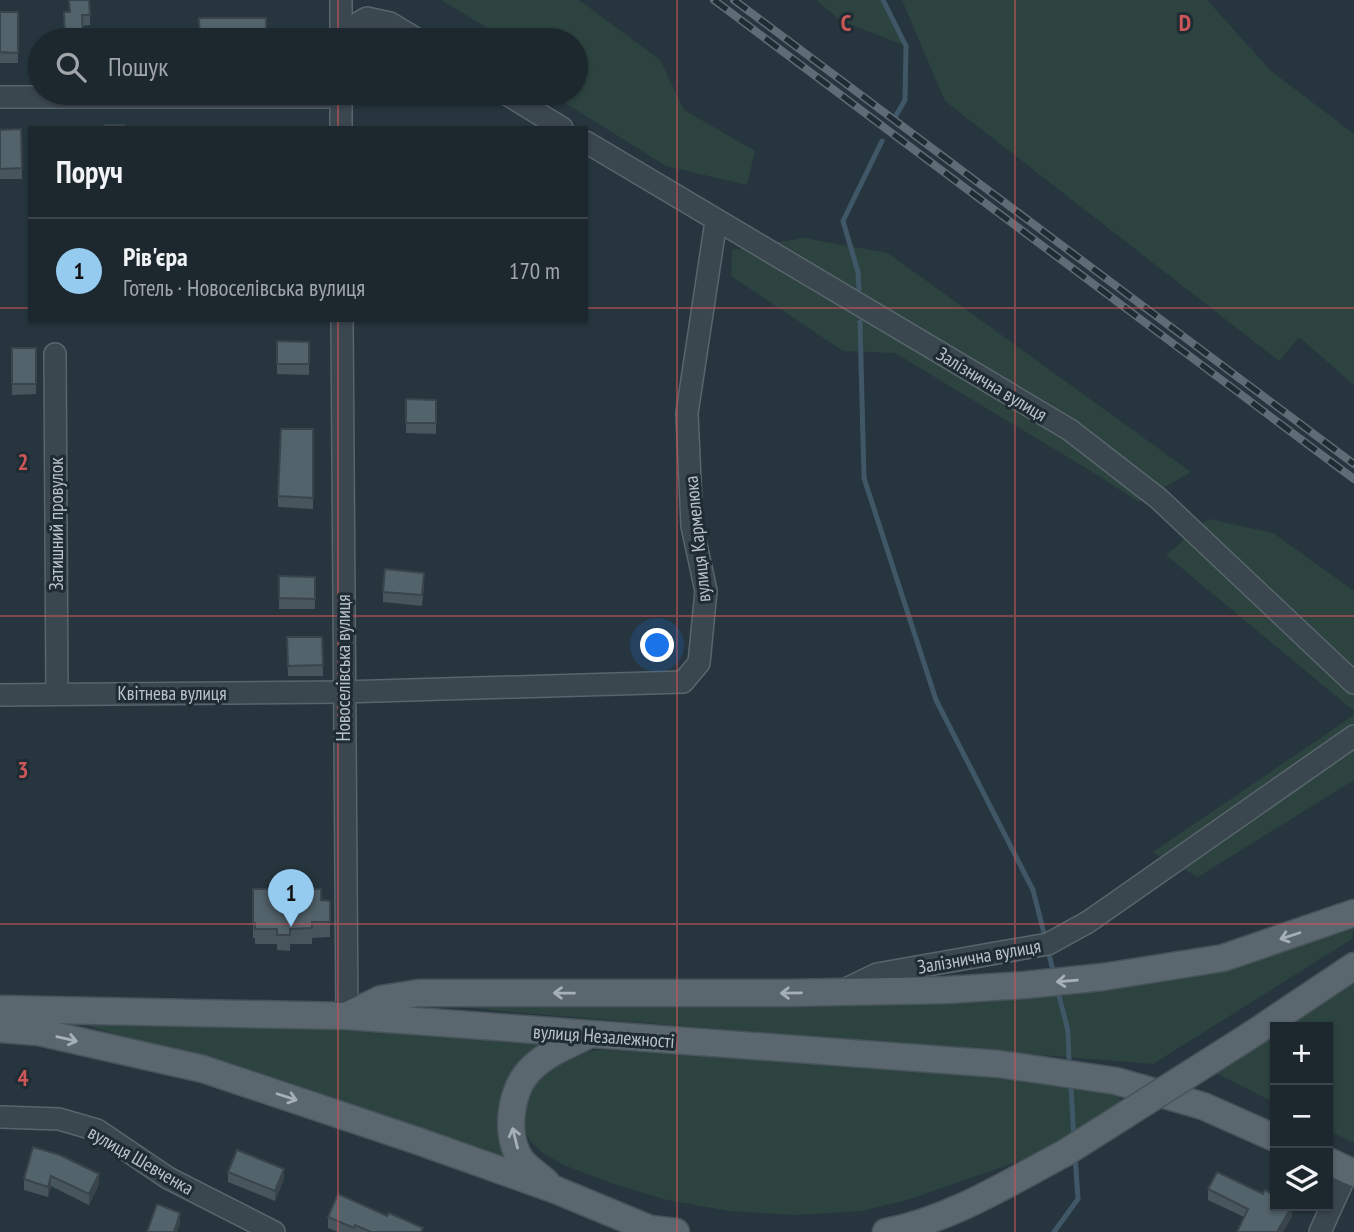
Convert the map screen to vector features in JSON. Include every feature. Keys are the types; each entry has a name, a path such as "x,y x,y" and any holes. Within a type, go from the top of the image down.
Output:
{"main road":[{"path":"347,1016 381,999 419,993 640,995 946,990 1025,985 1223,958 1354,913"},
{"path":"886,1232 970,1204 1065,1153 1354,966"},
{"name":"вулиця Незалежності","path":"0,1009 347,1016 999,1064 1116,1081 1202,1106 1270,1136"},
{"path":"0,1029 39,1032 203,1069 418,1140 556,1190 650,1228 676,1232"},
{"path":"556,1190 521,1160 512,1124 514,1096 531,1068 547,1056 589,1035"}],"street":[{"path":"341,0 341,28"},
{"path":"353,28 367,18 390,23 398,28"},
{"path":"0,97 28,97"},
{"path":"341,105 341,126"},
{"path":"525,105 559,126"},
{"name":"Залізнична вулиця","path":"588,143 1070,430 1159,499 1354,683"},
{"name":"вулиця Кармелюка","path":"343,692 683,682 699,663 706,591 692,526 687,413 716,221"},
{"name":"Новоселівська вулиця","path":"342,322 347,1016"},
{"name":"Затишний провулок","path":"55,354 57,694"},
{"name":"Квітнева вулиця","path":"0,695 343,692"},
{"name":"Залізнична вулиця","path":"839,992 877,974 1048,944 1088,922 1354,736"},
{"name":"вулиця Шевченка","path":"0,1117 59,1119 97,1130 168,1178 274,1232"},
{"path":"1320,1232 1343,1168"}],"green space":[{"path":"441,0 579,0 660,60 684,110 755,151 747,185 666,166 569,105 588,105 588,28 488,28"},
{"path":"816,0 883,0 906,46 841,21"},
{"path":"902,0 1207,0 1271,71 1354,134 1354,385 1299,337 1279,361 945,101"},
{"path":"804,238 888,253 1191,472 1139,502 895,353 843,351 731,276 732,250"},
{"path":"1209,519 1273,533 1354,591 1354,711 1166,555"},
{"path":"1354,715 1354,780 1198,877 1153,852"},
{"path":"1354,926 1352,939 1153,1064 510,1012 401,1000 991,998"},
{"path":"1354,978 1354,1143 1333,1132 1333,1022 1283,1022"},
{"path":"60,1017 338,1026 557,1046 530,1056 513,1160"},
{"path":"1270,1030 1270,1100 1208,1069"},
{"path":"601,1050 895,1066 1105,1090 1127,1103 1057,1148 907,1200 862,1211 795,1215 729,1211 667,1200 611,1183 566,1166 544,1154 530,1141 520,1120 533,1080 569,1054"}],"building":[{"path":"69,0 89,0 90,15 82,15 83,28 65,28 64,12 70,12"},
{"path":"0,12 18,12 18,53 0,52"},
{"path":"199,18 266,18 266,28 199,28"},
{"path":"21,129 22,168 0,169 0,130"},
{"path":"277,341 309,342 309,364 277,364"},
{"path":"12,348 36,348 36,384 12,384"},
{"path":"406,399 436,400 436,423 406,423"},
{"path":"281,429 313,429 313,498 278,496"},
{"path":"385,569 424,573 422,595 383,592"},
{"path":"279,576 315,577 315,599 279,598"},
{"path":"287,637 322,637 323,665 288,666"},
{"path":"253,889 321,889 321,900 330,901 330,922 312,922 312,928 290,929 290,935 277,935 277,929 255,929"},
{"path":"33,1147 60,1155 99,1174 89,1194 51,1176 48,1187 24,1179"},
{"path":"237,1150 284,1169 275,1191 228,1172"},
{"path":"1217,1172 1263,1194 1265,1190 1270,1193 1270,1211 1289,1211 1277,1232 1237,1232 1248,1209 1208,1189"},
{"path":"338,1194 387,1216 389,1213 423,1228 421,1232 371,1232 355,1225 354,1228 328,1217"},
{"path":"157,1204 180,1213 174,1232 147,1232"}],"waterway":[{"path":"883,0 906,46 905,100 894,119"},
{"path":"859,289 858,272 843,221 882,141"},
{"path":"860,322 864,478 936,700 1033,890 1046,941"},
{"path":"1048,950 1053,971"},
{"path":"1058,992 1068,1031 1069,1059"},
{"path":"1071,1089 1074,1139"},
{"path":"1054,1232 1078,1199 1075,1155"}],"railway":[{"path":"714,0 1354,479"},
{"path":"734,0 1354,464"}],"place":[{"name":"Рів'єра","path":"291,927"}]}
